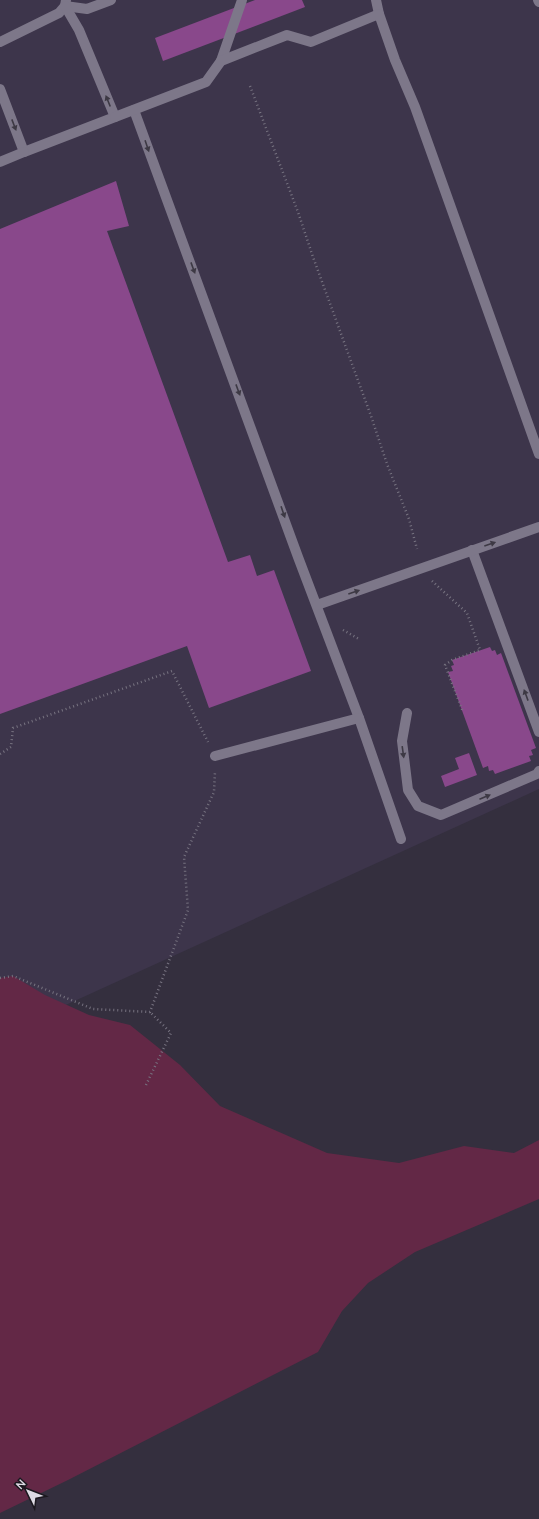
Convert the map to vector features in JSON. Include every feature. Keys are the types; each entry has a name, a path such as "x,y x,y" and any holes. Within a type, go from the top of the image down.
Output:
{"street":[{"path":"66,3 87,9 111,0"},
{"path":"0,162 206,82 221,61 242,0"},
{"path":"376,0 379,14 395,60 415,107 437,167 539,454"},
{"path":"0,42 59,13 66,3"},
{"path":"66,3 79,30 115,117"},
{"path":"221,61 287,35 311,42 379,14"},
{"path":"0,89 24,152"},
{"path":"134,110 298,557 359,718 401,840"},
{"path":"317,605 539,527"},
{"path":"472,550 539,732"},
{"path":"407,713 402,741 408,790 418,806 441,815 537,774 539,771"},
{"path":"215,756 359,718"}],"path":[{"path":"250,86 298,212 387,464 409,519 417,549"},
{"path":"429,578 467,613 480,650 452,660 445,665 463,712"},
{"path":"0,754 11,747 13,728 172,671 215,756 214,792 184,857 188,910 150,1012"},
{"path":"0,978 13,976 93,1010 150,1012 171,1033 146,1085"}],"shaded area":[{"path":"0,0 539,0 539,789 0,1035"},
{"path":"13,976 45,995 89,1015 130,1025 180,1065 220,1106 327,1153 399,1163 464,1146 514,1153 539,1140 539,1199 415,1252 368,1283 342,1311 318,1352 68,1480 0,1513 0,978"}],"building":[{"path":"255,0 302,0 305,7 163,61 155,38"},
{"path":"116,181 129,226 107,231 228,562 250,555 257,576 274,570 311,671 209,708 187,646 0,714 0,229"},
{"path":"490,647 492,651 495,650 497,655 501,653 536,748 531,750 533,755 529,756 531,761 495,774 493,770 489,771 488,766 483,768 448,672 453,671 451,666 454,665 452,660"},
{"path":"469,753 477,775 445,787 441,776 459,769 455,758"}]}
